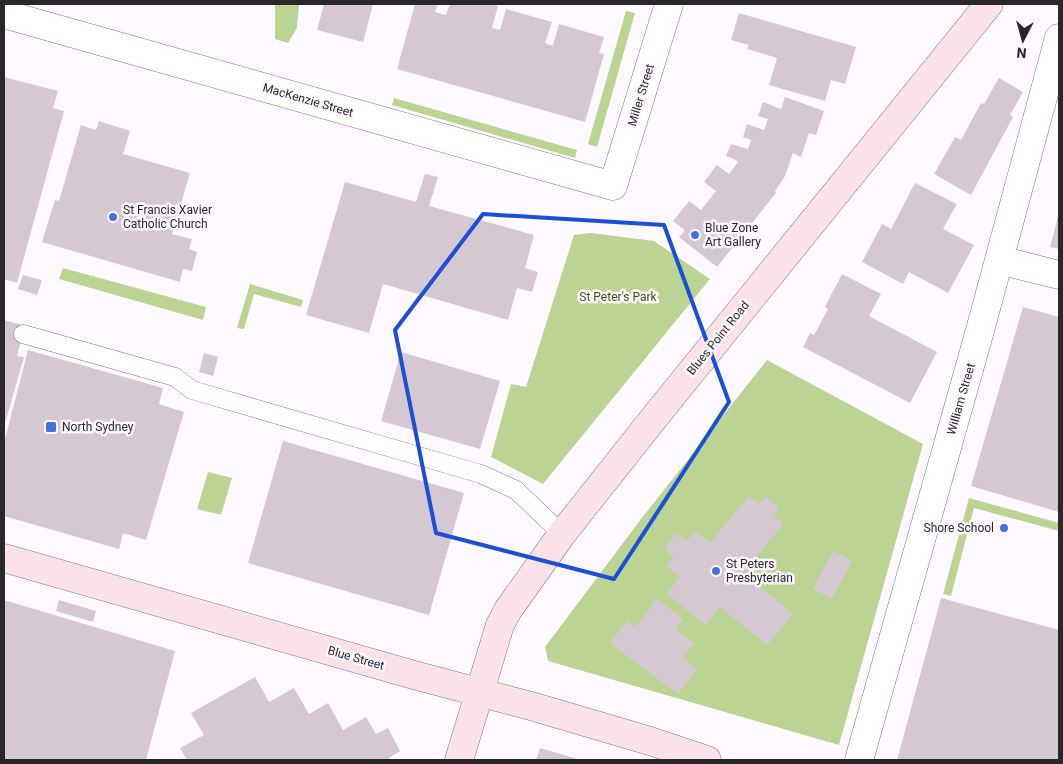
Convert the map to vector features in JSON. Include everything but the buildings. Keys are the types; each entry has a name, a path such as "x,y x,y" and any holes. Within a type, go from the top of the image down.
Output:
{"street":[{"name":"Miller Street","path":"613,186 669,4"},
{"name":"Blues Point Road","path":"479,692 500,625 508,610 562,534 672,395 990,4"},
{"name":"MacKenzie Street","path":"5,20 613,186"},
{"name":"William Street","path":"859,760 1059,38"},
{"path":"999,260 1059,275"},
{"name":"Blue Street","path":"4,558 595,725 707,760"},
{"path":"459,760 479,692"}],"lane":[{"path":"23,334 175,377 192,390 481,474 516,490 562,534"}],"highlighted area":[{"path":"483,214 664,225 729,402 614,579 436,533 395,330"}],"green space":[{"path":"275,4 299,4 297,28 288,43 275,39"},
{"path":"626,11 635,13 597,147 588,144"},
{"path":"394,98 577,150 575,158 392,105"},
{"name":"St Peter's Park","path":"591,233 654,241 710,279 543,484 491,457 511,384 526,387 574,235"},
{"path":"63,268 206,307 203,320 59,279"},
{"path":"250,284 303,300 301,307 254,294 244,329 237,328"},
{"path":"767,360 923,444 839,745 548,661 545,647 641,519"},
{"path":"208,472 232,478 221,515 197,509"},
{"path":"969,498 1059,523 1059,531 974,508 951,596 943,594"}],"place":[{"name":"St Francis Xavier Catholic Church","path":"113,217"},
{"name":"Blue Zone Art Gallery","path":"695,235"},
{"name":"North Sydney","path":"51,427"},
{"name":"Shore School","path":"1004,528"},
{"name":"St Peters Presbyterian","path":"716,571"}]}
